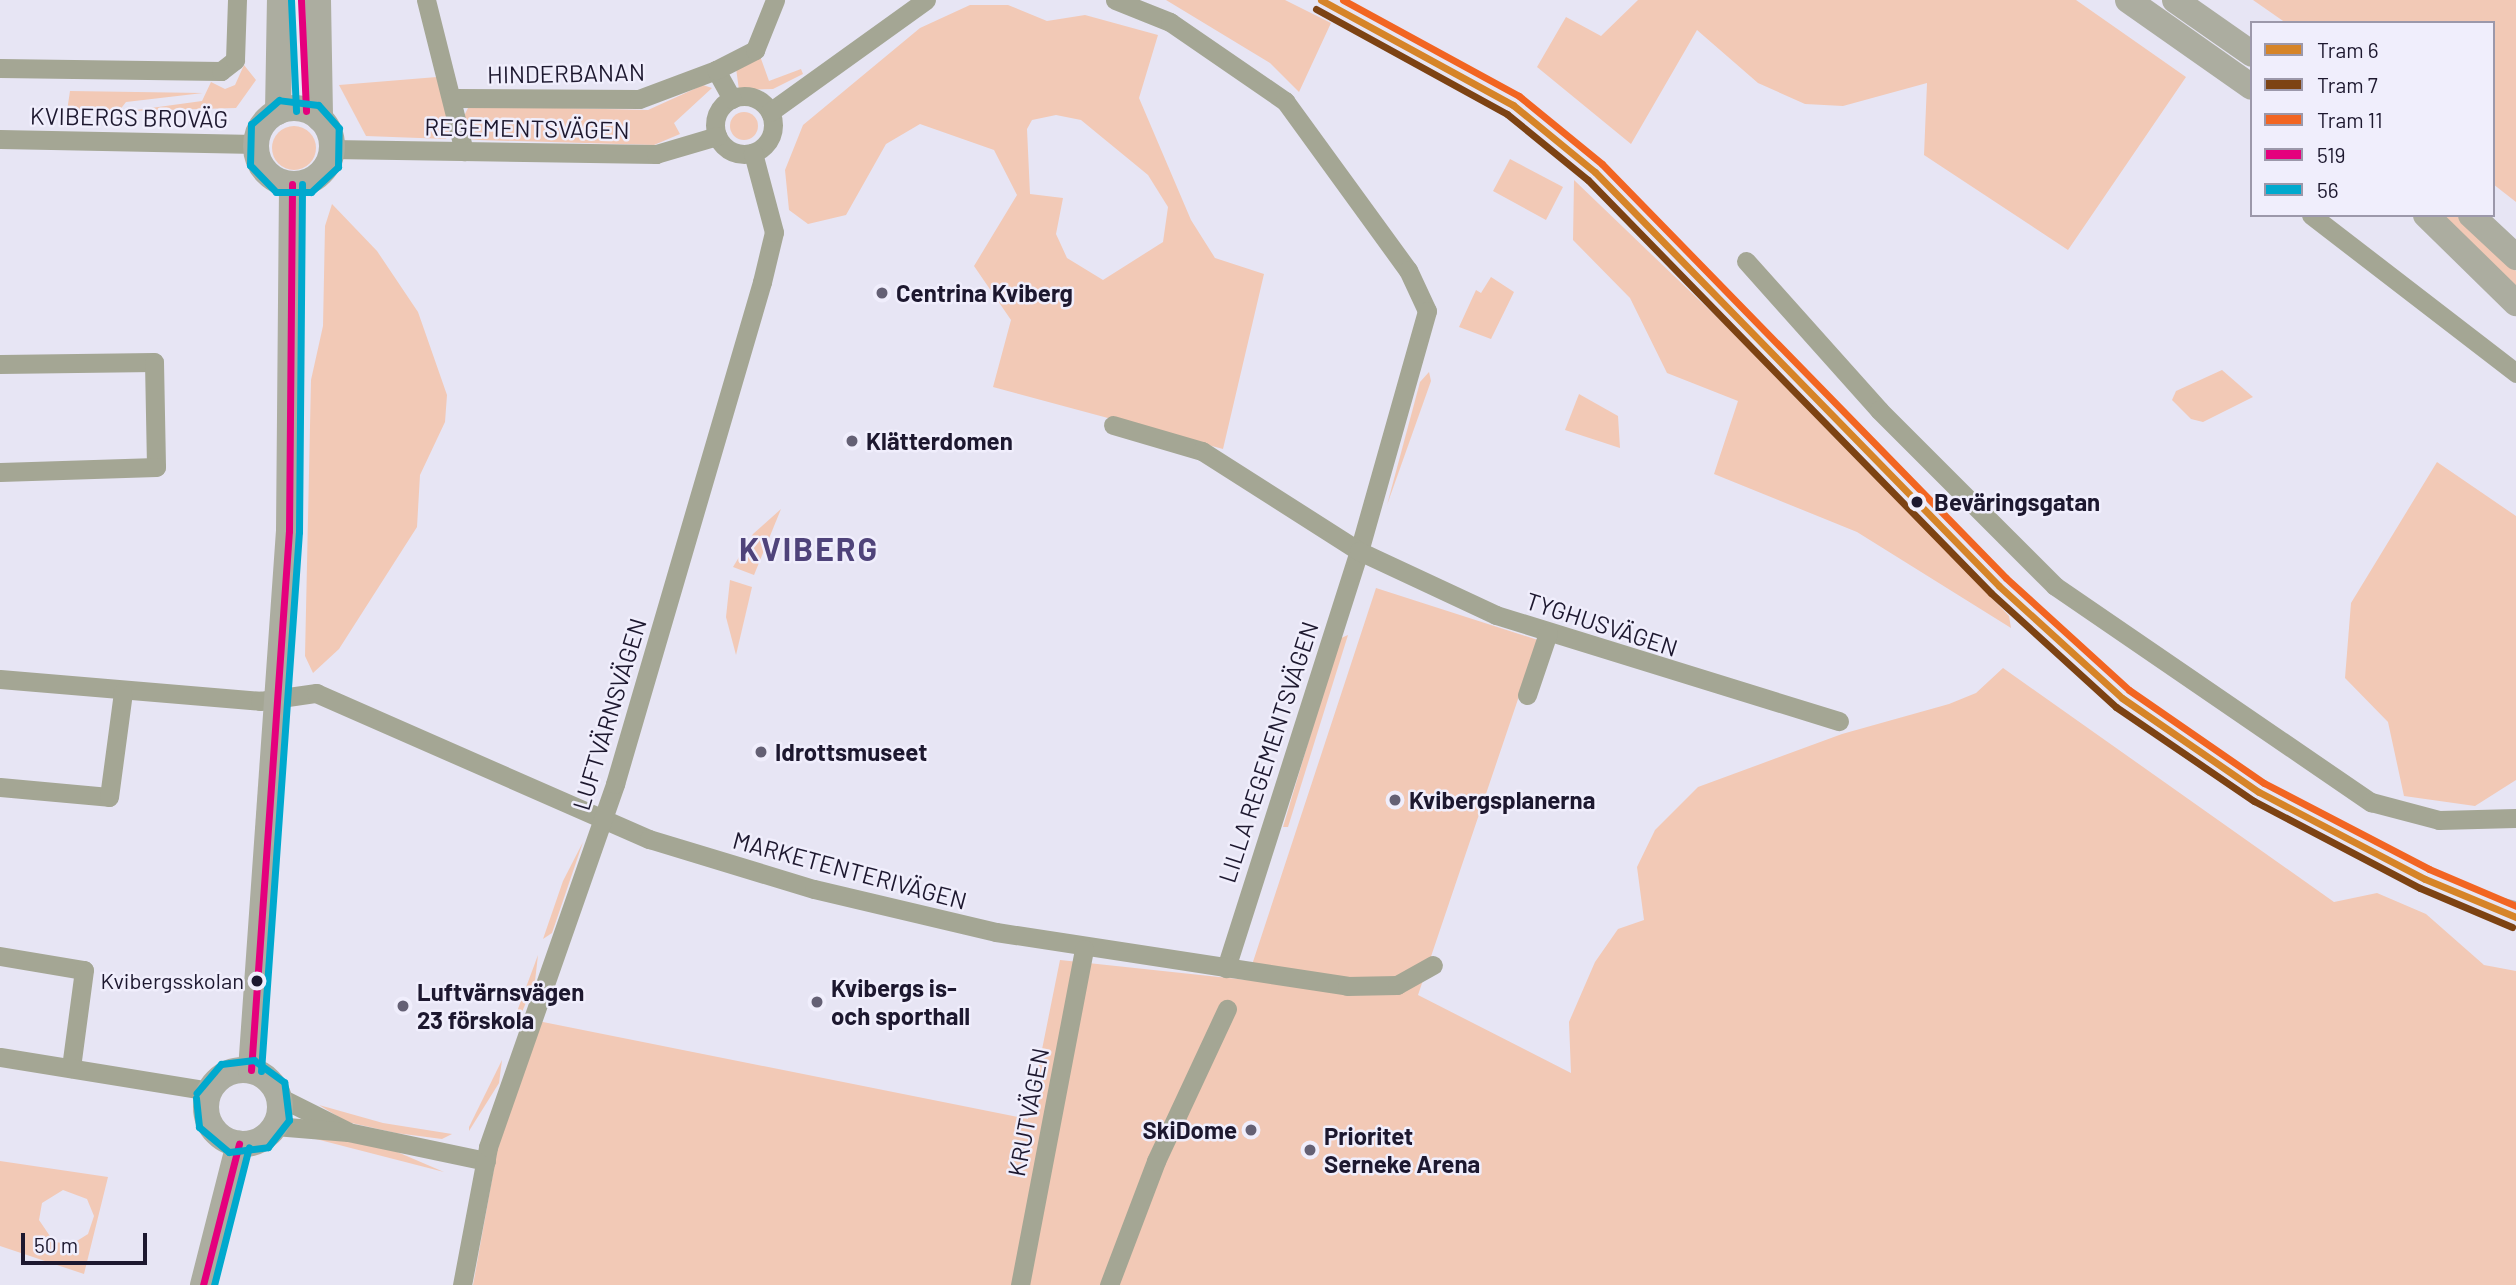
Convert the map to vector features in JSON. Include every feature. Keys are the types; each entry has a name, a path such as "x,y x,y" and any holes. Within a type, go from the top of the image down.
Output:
{"street":[{"path":"0,68 220,71 235,60 237,0"},
{"path":"278,112 280,0"},
{"path":"318,0 320,119 332,149 319,175 292,184 266,172 257,144 261,128 278,112 300,109 320,119"},
{"name":"HINDERBANAN","path":"426,0 464,151"},
{"name":"HINDERBANAN","path":"453,99 639,99 716,70 755,50 775,0"},
{"path":"770,112 926,0"},
{"name":"LILLA REGEMENTSVÄGEN","path":"1115,0 1170,22 1285,101 1327,151 1422,294 1427,326 1359,551 1226,968"},
{"path":"2128,0 2250,86"},
{"path":"2175,0 2250,53"},
{"path":"716,70 732,99"},
{"path":"754,98 770,112 771,137 753,153 732,152 717,136 718,113 732,99 754,98"},
{"name":"REGEMENTSVÄGEN","path":"332,149 656,154 717,136"},
{"name":"KVIBERGS BROVÄG","path":"0,139 257,144"},
{"name":"LUFTVÄRNSVÄGEN","path":"462,1285 486,1161 525,1031 604,819 771,249 770,200 753,153"},
{"path":"251,1070 280,698 292,184"},
{"path":"2314,217 2516,373"},
{"path":"2429,217 2516,303"},
{"path":"2473,217 2516,257"},
{"path":"1746,261 1879,410 2055,586 2371,802 2439,820 2516,818"},
{"path":"0,364 154,362 156,467 0,472"},
{"path":"1113,425 1228,464 1359,551"},
{"name":"TYGHUSVÄGEN","path":"1359,551 1548,633 1839,721"},
{"path":"1527,695 1548,633"},
{"name":"MARKETENTERIVÄGEN","path":"0,679 123,692 280,698 316,693 604,819 814,889 1084,949 1377,987 1397,985 1433,965"},
{"path":"0,787 109,797 123,692"},
{"name":"KRUTVÄGEN","path":"1020,1285 1084,949"},
{"path":"0,956 84,970 71,1068"},
{"path":"1109,1285 1156,1161 1227,1009"},
{"path":"0,1057 209,1091"},
{"path":"279,1097 275,1126 256,1142 239,1144 212,1128 206,1114 209,1091 226,1073 251,1070 268,1080 279,1097 348,1132"},
{"path":"275,1126 348,1132 486,1161"},
{"path":"203,1285 239,1144"}],"shaded area":[{"path":"1166,0 1285,0 1331,23 1299,92 1270,63"},
{"path":"1638,0 2076,0 2186,77 2068,250 1924,155 1927,83 1843,106 1805,104 1758,83 1697,30 1631,144 1537,67 1566,17 1601,36"},
{"path":"2253,0 2516,0 2516,202 2495,186 2495,21 2283,21"},
{"path":"970,5 1008,5 1047,21 1085,15 1158,35 1139,98 1191,220 1215,258 1264,274 1223,449 993,387 1011,320 974,266 1017,195 994,150 920,124 886,144 846,215 808,224 789,210 785,170 803,125 920,28","holes":["1056,115 1081,120 1148,175 1168,207 1163,242 1103,280 1067,258 1056,234 1063,198 1030,194 1027,129 1032,120"]},
{"path":"760,56 769,81 801,69 803,74 773,89 739,90 736,68"},
{"path":"244,65 256,80 236,108 129,111 202,101 211,82 225,89 235,85"},
{"path":"437,77 450,128 446,139 366,136 339,85"},
{"path":"703,85 712,88 674,123 680,134 654,145 469,139 464,116 469,106 648,110"},
{"path":"70,91 203,93 126,102 119,111 67,111"},
{"path":"744,112 754,116 758,126 754,136 744,140 734,136 730,126 734,116"},
{"path":"294,126 310,132 316,148 310,164 294,170 278,164 272,148 278,132"},
{"path":"1510,159 1563,187 1546,220 1493,191"},
{"path":"1574,180 1799,396 2009,616 2011,628 1857,532 1714,474 1738,401 1667,373 1630,298 1573,240"},
{"path":"332,204 377,251 418,312 447,395 445,422 420,475 417,527 339,649 313,673 305,656 311,380 323,326 325,226"},
{"path":"2444,217 2458,217 2508,263 2516,271 2516,288"},
{"path":"1491,277 1514,292 1491,339 1459,327 1476,290 1481,293"},
{"path":"2222,370 2253,397 2203,422 2191,419 2172,400 2176,391"},
{"path":"1429,372 1431,381 1387,505 1420,382"},
{"path":"1579,394 1618,416 1620,448 1565,430"},
{"path":"2437,462 2516,516 2516,780 2475,806 2404,796 2388,722 2345,678 2351,603"},
{"path":"781,509 754,575 733,567 753,534"},
{"path":"730,580 752,587 736,655 726,617"},
{"path":"1376,588 1538,640 1418,995 1571,1073 1569,1022 1595,962 1618,929 1644,920 1637,867 1655,830 1698,787 1842,734 1949,704 1976,693 2003,668 2334,902 2377,893 2426,914 2484,965 2516,971 2516,1285 473,1285 501,1129 538,1021 1028,1119 1060,960 1247,980"},
{"path":"1348,635 1288,827 1283,827 1339,639"},
{"path":"583,842 552,933 543,939 563,881"},
{"path":"538,955 535,981 517,1024 515,1017"},
{"path":"502,1060 499,1083 469,1131 469,1127"},
{"path":"319,1105 383,1123 452,1134 442,1139 396,1133 347,1122"},
{"path":"326,1137 395,1151 444,1172 312,1138"},
{"path":"0,1161 108,1177 84,1274 0,1246","holes":["63,1190 87,1199 94,1216 88,1234 72,1244 54,1242 39,1220 42,1203"]}],"tram line":[{"name":"6","path":"1321,0 1513,105 1595,172 1999,586 2122,698 2259,792 2425,879 2516,917"},
{"name":"11","path":"1343,0 1519,96 1602,164 2006,578 2129,690 2264,783 2429,869 2516,906"},
{"name":"7","path":"1316,9 1507,114 1588,180 1991,593 2116,707 2254,801 2420,888 2512,927"},
{"path":"2492,896 2516,902"},
{"path":"2505,913 2516,920"}],"transit line":[{"name":"56","path":"291,0 296,111"},
{"name":"519","path":"301,0 306,111"},
{"name":"56","path":"279,100 251,124 250,165 276,192 311,192 338,167 339,128 318,105 280,100"},
{"name":"519","path":"251,1070 289,531 292,184"},
{"name":"56","path":"261,1071 299,532 302,184"},
{"name":"56","path":"196,1098 199,1127 229,1152 268,1147 289,1120 284,1082 254,1060 221,1064 197,1093"},
{"name":"519","path":"203,1285 239,1144"},
{"name":"56","path":"214,1285 249,1147"}],"place":[{"name":"Centrina Kviberg","path":"882,293"},
{"name":"Klätterdomen","path":"852,441"},
{"name":"Beväringsgatan","path":"1917,502"},
{"name":"Idrottsmuseet","path":"761,752"},
{"name":"Kvibergsplanerna","path":"1395,800"},
{"name":"Kvibergsskolan","path":"257,981"},
{"name":"Kvibergs is- och sporthall","path":"817,1002"},
{"name":"Luftvärnsvägen 23 förskola","path":"403,1006"},
{"name":"SkiDome","path":"1251,1130"},
{"name":"Prioritet Serneke Arena","path":"1310,1150"}],"district":[{"name":"KVIBERG","path":"809,548"}]}
